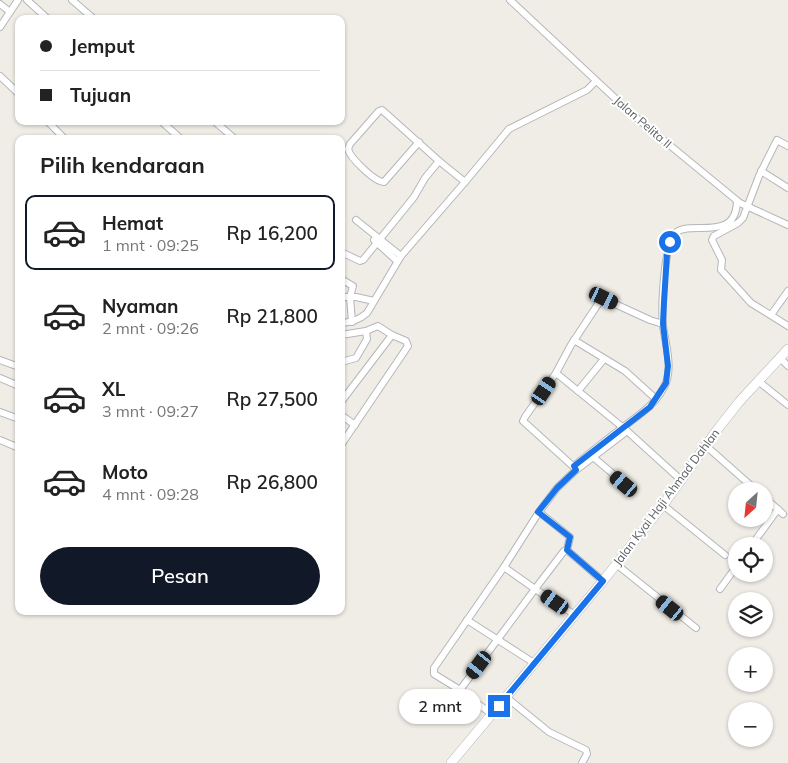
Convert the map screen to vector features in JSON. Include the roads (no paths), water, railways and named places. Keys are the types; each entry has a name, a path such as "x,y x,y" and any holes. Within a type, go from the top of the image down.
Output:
{"street":[{"path":"0,27 18,0"},
{"path":"27,0 44,15"},
{"path":"72,0 89,15"},
{"name":"Jalan Pelita II","path":"513,1 633,115 742,204 788,225"},
{"path":"0,4 10,12"},
{"path":"0,76 15,90"},
{"path":"345,323 352,322 368,313 399,259 509,129 599,83"},
{"path":"419,142 384,182 378,181 351,157 348,149 350,144 381,110 419,142 440,160 465,182"},
{"path":"51,125 61,135"},
{"path":"165,125 177,135"},
{"path":"219,125 230,135"},
{"path":"575,468 593,457 650,407 663,390 668,376 663,324 667,254 674,234 680,229 686,228 713,229 731,220 778,140 788,146"},
{"path":"345,254 362,261 440,160"},
{"path":"761,171 788,188"},
{"path":"714,236 741,221 742,204"},
{"path":"353,220 399,259"},
{"path":"713,229 714,236 712,240 722,260 721,270 751,303 788,326"},
{"path":"345,281 352,284 350,297 352,322"},
{"path":"771,315 788,290"},
{"path":"345,297 374,301"},
{"path":"575,468 523,421 525,416 556,373 574,340 602,298 663,324"},
{"path":"345,334 366,331 378,326 406,341 408,344 345,440"},
{"path":"345,361 356,358 367,339 366,331"},
{"path":"345,397 392,335"},
{"path":"574,340 625,371 656,399"},
{"name":"Jalan Kyai Haji Ahmad Dahlan","path":"451,763 506,697 531,662 601,579 616,564 663,505 677,477 758,381 788,349"},
{"path":"780,358 788,366"},
{"path":"578,392 604,359"},
{"path":"0,360 15,366"},
{"path":"556,373 625,429 677,477"},
{"path":"0,378 15,384"},
{"path":"758,381 788,405"},
{"path":"0,412 15,418"},
{"path":"345,418 355,425"},
{"path":"492,714 460,690 434,674 433,671 504,567 538,512 557,488 575,468 625,429"},
{"path":"0,440 15,446"},
{"path":"705,445 747,482"},
{"path":"593,457 624,484"},
{"path":"663,505 725,555"},
{"path":"773,505 783,514"},
{"path":"758,537 778,509"},
{"path":"460,690 564,551 567,550 570,537 538,512"},
{"path":"567,550 601,579"},
{"path":"616,564 696,628"},
{"path":"504,567 572,614"},
{"path":"720,589 728,578"},
{"path":"467,620 531,662"},
{"path":"506,697 549,732 586,750 587,754 582,763"}]}
